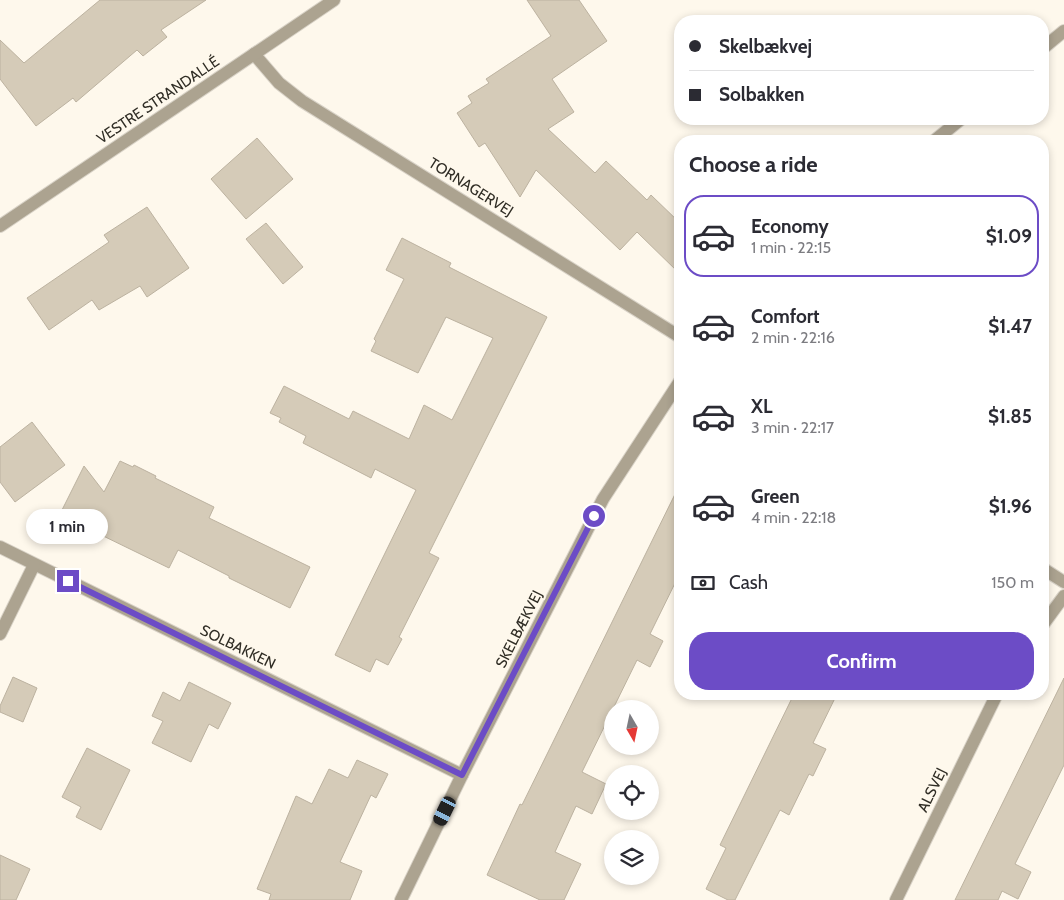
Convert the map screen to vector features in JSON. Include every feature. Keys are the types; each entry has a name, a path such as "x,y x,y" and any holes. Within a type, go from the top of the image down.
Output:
{"street":[{"name":"VESTRE STRANDALLÉ","path":"0,226 334,0"},
{"path":"1049,43 1064,30"},
{"name":"TORNAGERVEJ","path":"254,54 279,83 302,100 674,333"},
{"path":"941,135 953,125"},
{"name":"SKELBÆKVEJ","path":"401,900 462,775 603,499 674,390"},
{"name":"SOLBAKKEN","path":"0,548 462,775"},
{"path":"0,634 34,564"},
{"path":"1049,572 1064,582"},
{"path":"1049,616 1064,596"},
{"name":"ALSVEJ","path":"896,900 994,700"}],"building":[{"path":"100,0 206,0 161,30 167,37 143,56 137,50 76,102 73,98 36,126 0,79 0,40 24,63"},
{"path":"527,0 579,0 607,41 552,79 574,112 548,129 595,173 606,161 647,200 651,195 674,217 674,268 637,232 620,250 536,170 520,197 485,143 479,147 457,113 472,103 468,96 489,83 486,79 551,36"},
{"path":"257,138 293,179 246,219 211,179"},
{"path":"147,207 189,268 147,297 140,286 99,310 92,300 49,330 27,298 109,242 104,235"},
{"path":"266,223 303,267 283,284 246,239"},
{"path":"402,238 451,263 449,267 547,317 429,553 439,558 399,637 402,639 388,665 376,659 370,672 335,655 416,490 375,469 371,478 303,443 306,436 279,422 281,418 270,413 284,386 349,419 353,411 409,439 424,405 452,420 493,338 446,317 418,373 371,351 376,341 374,339 404,279 386,270"},
{"path":"32,422 65,465 15,502 0,482 0,447"},
{"path":"120,461 133,467 134,465 156,476 155,478 214,507 209,518 310,567 290,608 178,550 169,568 93,531 89,538 56,522 84,466 104,492"},
{"path":"674,496 674,585 650,634 663,641 650,667 637,660 617,700 604,700 604,727 582,772 604,783 604,788 592,814 576,806 555,852 581,864 564,900 540,900 487,875 520,804 522,805"},
{"path":"13,677 37,688 23,722 0,712 0,706"},
{"path":"1064,678 1064,765 1015,864 1031,872 1018,899 1002,891 998,900 955,900"},
{"path":"189,682 231,703 218,729 209,724 191,762 152,743 163,721 152,716 163,692 180,701"},
{"path":"791,700 834,700 813,743 826,749 813,776 809,774 789,815 780,810 735,900 728,900 706,889 726,848 720,845"},
{"path":"87,748 130,770 101,830 76,817 81,807 62,797"},
{"path":"357,760 388,774 376,798 371,795 340,862 362,871 350,900 269,900 271,894 257,889 296,796 312,804 329,769 348,778"},
{"path":"0,855 30,869 16,900 0,900"}],"route":[{"path":"68,581 462,775 594,516"}]}
